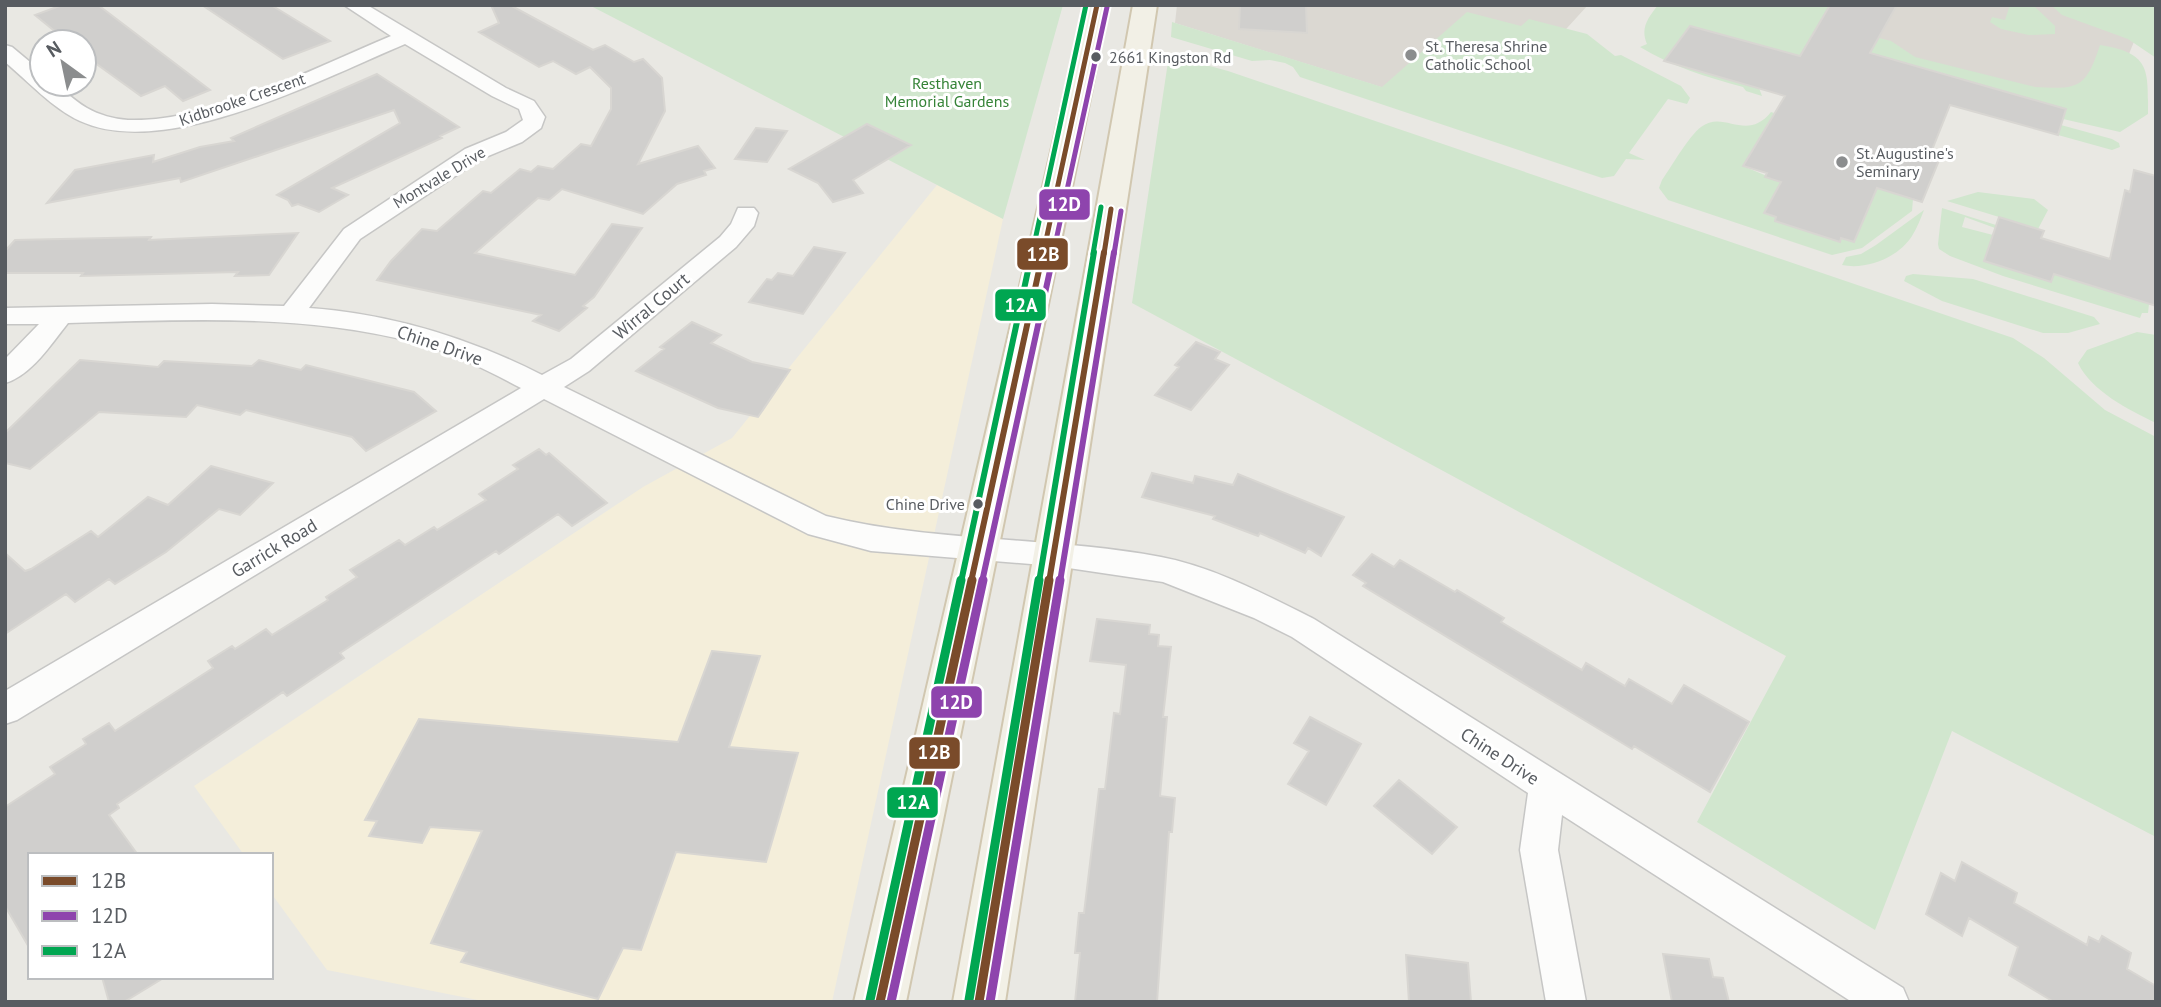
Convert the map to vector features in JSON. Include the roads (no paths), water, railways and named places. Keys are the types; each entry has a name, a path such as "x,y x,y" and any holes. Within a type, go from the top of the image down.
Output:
{"main road":[{"path":"880,1002 1097,5"},
{"path":"979,1002 1145,5"}],"street":[{"name":"Montvale Drive","path":"292,313 352,233 473,154 514,137 533,122 534,117 527,105 499,92 353,5"},
{"name":"Kidbrooke Crescent","path":"60,98 81,114 97,121 149,127 176,123 237,104 404,37"},
{"name":"Kidbrooke Crescent","path":"5,51 28,72"},
{"name":"Wirral Court","path":"542,386 580,365 727,242 742,226 746,213"},
{"name":"Chine Drive","path":"5,316 292,313 343,319 420,335 481,357 542,386 819,526 871,539 1055,554 1163,570 1203,583 1303,628 1889,1002"},
{"path":"5,374 33,348 61,315"},
{"name":"Garrick Road","path":"5,709 542,386"},
{"path":"1547,786 1539,850 1566,1002"}],"place":[{"name":"St. Theresa Shrine Catholic School","path":"1411,55"},
{"name":"2661 Kingston Rd","path":"1096,57"},
{"name":"St. Augustine's Seminary","path":"1842,162"},
{"name":"Chine Drive","path":"978,504"}],"park label":[{"name":"Resthaven Memorial Gardens","path":"947,92"}]}
